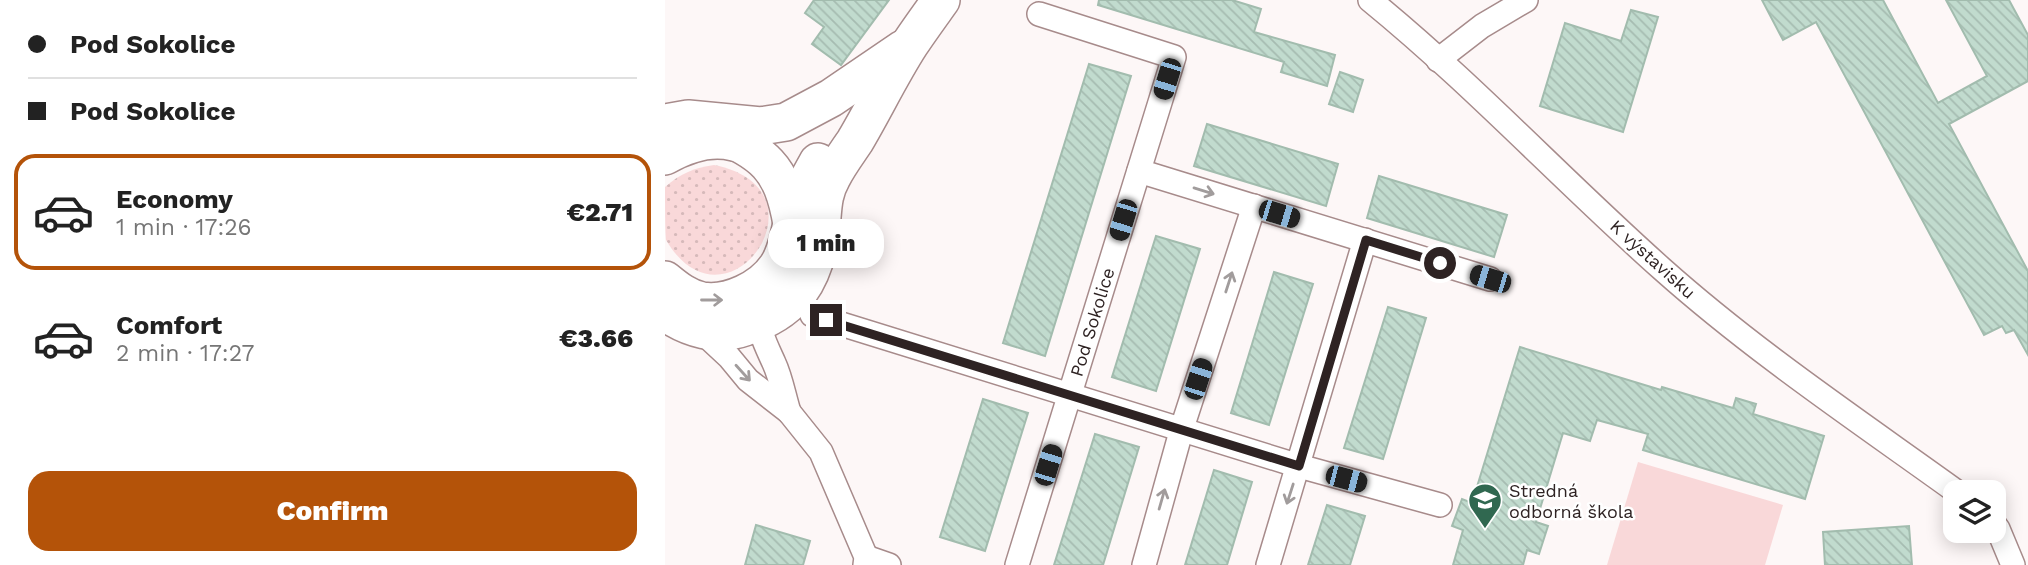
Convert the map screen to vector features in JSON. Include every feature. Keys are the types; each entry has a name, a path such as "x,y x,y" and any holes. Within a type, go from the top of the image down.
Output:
{"main road":[{"path":"778,308 777,267 787,246 803,186 870,90 909,44 941,0"},
{"path":"677,121 761,126 786,122 870,90"},
{"path":"665,156 680,147 701,141 726,140 744,145 771,147 788,142 816,128 843,106 870,90"},
{"path":"665,312 700,330 738,330 795,299 815,258 823,197 870,90"},
{"path":"677,121 744,145 767,162 780,179 787,196 792,224"},
{"path":"665,280 680,292 702,301 725,300 746,293 778,308"}],"street":[{"name":"K výstavisku","path":"1370,0 1712,312 1766,355 1943,482"},
{"path":"1438,60 1482,26 1526,0"},
{"name":"Pod Sokolice","path":"1017,565 1174,57 1039,14"},
{"path":"1139,171 1490,279"},
{"path":"1144,565 1182,428 1254,206"},
{"path":"1268,565 1366,240"},
{"path":"778,308 775,364 789,412"},
{"name":"Pod Sokolice","path":"778,308 1070,393 1299,466 1440,505"},
{"path":"700,330 729,357 748,380 789,412 821,452 865,561 889,565"},
{"path":"2004,543 2013,565"}],"shaded area":[{"path":"714,165 749,179 766,201 768,226 758,250 739,267 716,275 690,267 666,240 665,223 665,187 688,172"},
{"path":"1638,462 1783,505 1765,565 1607,565"}],"building":[{"path":"814,0 889,0 841,65 812,44 824,27 805,13"},
{"path":"1099,0 1232,0 1261,9 1254,32 1335,55 1327,86 1281,72 1284,62 1098,5"},
{"path":"1762,0 1883,0 1938,103 1987,76 1946,0 2009,0 2028,35 2028,81 1949,124 2028,271 2028,355 2014,330 2006,333 2002,326 1984,335 1816,22 1783,40"},
{"path":"1631,10 1658,17 1623,132 1540,106 1565,23 1621,41"},
{"path":"1089,64 1131,76 1045,356 1003,343"},
{"path":"1340,72 1363,80 1353,112 1329,104"},
{"path":"1207,124 1338,164 1326,206 1194,166"},
{"path":"1379,176 1507,215 1494,257 1367,218"},
{"path":"1156,236 1200,249 1156,391 1112,377"},
{"path":"1274,272 1313,284 1269,425 1231,413"},
{"path":"1388,307 1426,318 1383,459 1344,448"},
{"path":"1520,347 1661,390 1662,387 1733,408 1736,398 1756,404 1753,414 1824,436 1805,499 1643,450 1648,434 1597,420 1590,441 1563,433 1536,522 1548,526 1539,554 1527,550 1523,565 1453,565 1463,530 1452,526 1462,499 1472,503"},
{"path":"983,399 1028,413 985,551 940,537"},
{"path":"1095,434 1139,447 1103,565 1054,565"},
{"path":"1214,470 1252,482 1227,565 1185,565"},
{"path":"1327,505 1365,516 1350,565 1308,565"},
{"path":"756,525 810,541 803,565 745,565"},
{"path":"1909,526 1912,565 1825,565 1823,532"}],"place":[{"name":"Stredná odborná škola","path":"1485,530"}],"route":[{"path":"826,320 1070,393 1299,466 1366,240 1440,263"}]}
